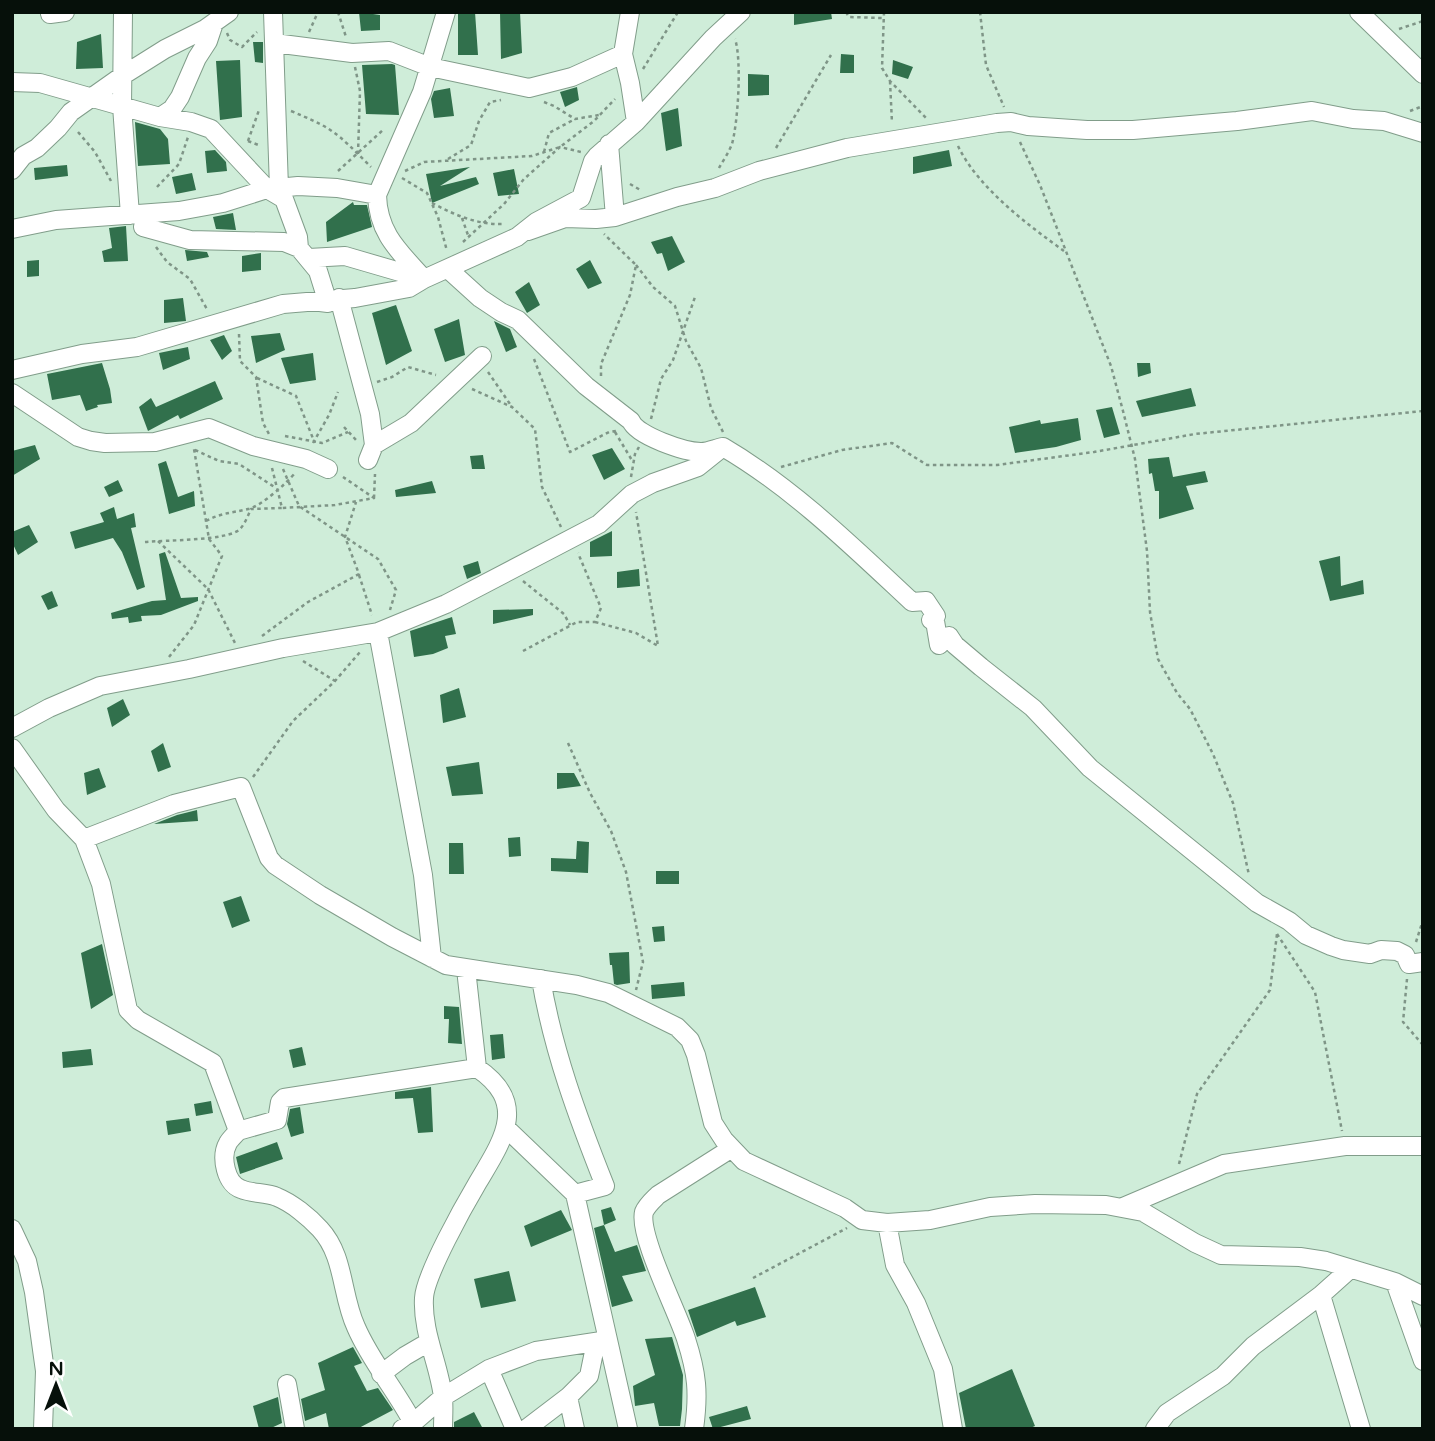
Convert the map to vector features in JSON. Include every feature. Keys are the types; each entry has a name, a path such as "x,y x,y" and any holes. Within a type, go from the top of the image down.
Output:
{"street":[{"path":"123,12 122,106 136,221"},
{"path":"424,279 387,236 378,208 380,187 422,92 446,12"},
{"path":"630,12 623,54 633,81 636,122"},
{"path":"1359,12 1423,74"},
{"path":"273,17 277,192"},
{"path":"527,231 536,222 581,198 593,161 636,122 735,17"},
{"path":"12,170 23,156 37,148 58,128 71,112 122,76 221,18"},
{"path":"160,117 172,109 180,97 197,58 221,18"},
{"path":"274,43 352,54 389,51 430,66 529,88 572,77 623,54"},
{"path":"12,82 40,83 211,129 277,192 304,253 318,271 326,300 370,414 371,452 411,423 482,356"},
{"path":"12,370 82,354 137,346 283,304 355,298 409,288 527,231 565,218 615,217 715,188 759,171 890,140 900,141 1011,122 1028,126 1087,130 1133,130 1312,111 1353,119 1384,121 1423,133"},
{"path":"609,144 615,217"},
{"path":"12,229 56,220 136,221 277,192 380,187"},
{"path":"136,221 190,240 284,242 304,253 345,256 424,279"},
{"path":"448,269 480,298 518,320 586,386 634,426 662,443 702,453 731,451 824,522 912,602 926,601 936,615 931,620 935,621 937,626 939,645 949,636 955,645 1033,708 1090,768 1257,902 1289,920 1306,935 1331,946 1370,954 1381,950 1397,951 1416,963"},
{"path":"12,393 78,437 91,441 155,442 209,428 253,446 276,446 328,469"},
{"path":"12,728 49,708 100,686 283,648 378,632 446,604 599,524 632,494 653,483 698,467 731,451"},
{"path":"378,632 423,875 432,958"},
{"path":"12,748 56,810 84,839 102,884 128,1010 138,1020 213,1063 238,1131"},
{"path":"84,839 174,804 242,788 269,858 275,865 320,895 432,958 446,965 466,969 577,985 608,993 677,1027 690,1040 696,1055 713,1123 744,1161 845,1208 862,1220 887,1223 930,1220 990,1207 1083,1204 1123,1207 1143,1212 1221,1255 1300,1257 1326,1261 1395,1282 1423,1297"},
{"path":"466,969 477,1068"},
{"path":"541,979 549,1024 564,1077 605,1186 575,1194"},
{"path":"443,1429 443,1397 429,1342 424,1298 427,1285 477,1184 496,1153 506,1128 504,1095 494,1079 477,1068 284,1098 280,1102 277,1120 238,1131 226,1145 224,1158 228,1176 234,1186 243,1190 278,1197 318,1226 328,1237 343,1278 344,1295 355,1326 408,1426 443,1397 489,1369 536,1351 602,1341"},
{"path":"506,1128 575,1194 602,1341 628,1429"},
{"path":"1123,1207 1224,1164 1345,1146 1423,1146"},
{"path":"694,1429 699,1396 694,1366 645,1229 644,1212 658,1195 732,1148"},
{"path":"887,1223 895,1265 916,1303 943,1369 953,1429"},
{"path":"12,1229 27,1261 34,1292 46,1371 43,1429"},
{"path":"1155,1429 1167,1413 1223,1376 1253,1346 1321,1295 1350,1269"},
{"path":"1395,1282 1423,1362"},
{"path":"1321,1295 1361,1429"},
{"path":"526,1429 569,1397 589,1376 602,1341"},
{"path":"381,1374 429,1342"},
{"path":"489,1369 515,1429"},
{"path":"287,1384 295,1429"},
{"path":"569,1397 575,1429"}],"path":[{"path":"338,12 352,54 360,91 358,154"},
{"path":"447,250 485,222 524,179 600,115 633,81 678,12"},
{"path":"846,12 849,17 883,18"},
{"path":"884,12 882,68 890,81 933,125 950,131 961,152 1020,219 1065,251"},
{"path":"980,12 986,65 1040,185 1111,366 1132,445 1147,551 1150,612 1158,659 1177,693 1190,709 1233,803 1257,902"},
{"path":"221,18 230,40 242,47 273,17"},
{"path":"715,188 718,171 732,144 739,81 735,17"},
{"path":"1382,34 1423,21"},
{"path":"759,171 773,153 831,55"},
{"path":"890,81 893,128 890,140"},
{"path":"275,93 287,109 322,123 338,133 358,154 380,187"},
{"path":"446,160 471,145 489,102 510,97"},
{"path":"543,102 575,119"},
{"path":"544,152 549,133 575,119 600,115"},
{"path":"157,187 179,164 193,122"},
{"path":"448,269 447,250 427,193 396,174 424,162 532,156 560,147 582,152 593,161"},
{"path":"611,170 632,186 665,201"},
{"path":"432,203 462,218 505,224"},
{"path":"462,218 468,237 481,255"},
{"path":"590,219 636,265 653,287 675,306 682,330 701,368 711,408 731,451"},
{"path":"602,397 601,364 630,295 636,265"},
{"path":"523,651 577,622 595,622 636,633 658,646 632,494 631,472 661,379 673,360 695,297"},
{"path":"238,316 240,361 256,377 296,396 314,441"},
{"path":"482,356 491,379 512,407 535,429 542,487 568,539 580,556 601,608 595,622"},
{"path":"532,356 570,452 609,432 644,432"},
{"path":"392,377 408,367 455,382 512,407"},
{"path":"256,377 263,424 276,446 299,506 378,559 396,590 390,612 378,632"},
{"path":"776,469 842,450 892,443 927,465 997,465 1195,434 1423,411"},
{"path":"276,446 314,441 322,443 349,432"},
{"path":"276,446 278,489 282,508"},
{"path":"154,676 194,625 222,556 209,539 194,449 219,461 239,464 278,489"},
{"path":"145,542 209,539 231,534 240,529 251,509 335,505 374,498 328,469"},
{"path":"356,502 345,537 378,632"},
{"path":"159,541 208,589 237,649"},
{"path":"510,569 564,614 570,625"},
{"path":"254,641 308,602 359,574"},
{"path":"283,648 335,681"},
{"path":"242,788 248,784 293,721 361,652"},
{"path":"569,743 590,793 611,831 625,872 643,962 633,1004"},
{"path":"1423,920 1403,1022 1423,1045"},
{"path":"1174,1185 1197,1094 1269,990 1278,934 1315,992 1345,1146"},
{"path":"753,1278 862,1220"}],"building":[{"path":"359,12 380,15 380,30 361,31"},
{"path":"458,12 475,12 478,55 458,55"},
{"path":"500,12 520,12 522,53 501,59"},
{"path":"794,12 831,12 832,19 794,25"},
{"path":"101,34 103,68 76,69 77,42"},
{"path":"253,42 263,42 263,63 255,62"},
{"path":"841,54 854,55 854,73 840,73"},
{"path":"240,60 242,117 220,120 216,61"},
{"path":"893,60 913,67 908,79 892,74"},
{"path":"362,65 395,65 399,115 366,114"},
{"path":"748,74 769,75 769,95 748,96"},
{"path":"577,87 579,100 565,107 560,92"},
{"path":"450,88 454,116 434,118 431,99 434,91"},
{"path":"678,108 682,146 666,151 661,113"},
{"path":"135,122 160,129 168,139 170,164 138,166"},
{"path":"215,150 226,162 227,171 207,173 205,151"},
{"path":"949,150 952,166 913,174 913,157"},
{"path":"67,165 68,176 35,180 34,168"},
{"path":"470,167 440,186 476,177 479,184 432,203 426,174"},
{"path":"514,169 519,194 498,196 493,173"},
{"path":"192,173 196,190 176,194 172,177"},
{"path":"353,202 354,205 367,205 372,227 327,242 326,222"},
{"path":"233,213 236,230 216,229 213,217"},
{"path":"126,226 128,261 104,262 102,251 112,248 109,228"},
{"path":"672,236 685,262 668,271 662,253 657,254 651,242"},
{"path":"185,250 207,252 209,257 187,261"},
{"path":"261,253 261,270 242,272 242,256"},
{"path":"39,260 39,276 27,277 27,261"},
{"path":"590,260 602,283 588,289 576,269"},
{"path":"529,282 540,305 527,313 515,292"},
{"path":"183,298 186,321 164,323 164,300"},
{"path":"396,305 412,351 386,365 372,313"},
{"path":"459,319 465,355 445,362 434,329"},
{"path":"494,321 510,329 517,347 506,352"},
{"path":"280,333 285,350 256,363 251,336"},
{"path":"224,335 232,351 222,360 210,340"},
{"path":"188,347 190,359 163,370 159,353"},
{"path":"313,353 316,380 290,384 281,358"},
{"path":"102,363 112,403 97,405 98,407 86,411 80,395 52,400 47,374"},
{"path":"1137,363 1150,363 1151,373 1138,377"},
{"path":"215,381 223,399 180,419 178,415 148,431 139,407 151,398 156,407"},
{"path":"1191,388 1196,406 1142,417 1136,401"},
{"path":"1112,407 1120,434 1104,438 1096,410"},
{"path":"1078,418 1081,440 1015,453 1009,427 1040,420 1041,424"},
{"path":"35,445 40,459 12,476 12,451"},
{"path":"612,448 625,469 604,480 592,455"},
{"path":"483,455 485,469 472,469 470,456"},
{"path":"1169,457 1173,477 1205,471 1208,482 1186,486 1194,509 1159,519 1159,491 1155,491 1152,473 1149,474 1148,459"},
{"path":"166,461 178,497 194,491 195,506 169,514 158,464"},
{"path":"118,480 123,491 109,497 104,487"},
{"path":"432,481 436,493 396,497 395,490"},
{"path":"114,507 117,519 134,513 136,527 131,528 145,587 137,590 122,552 113,538 75,549 70,532 104,522 100,513"},
{"path":"29,525 38,542 18,555 12,542 12,532"},
{"path":"612,531 612,556 590,557 590,542"},
{"path":"165,552 181,598 198,597 198,601 161,615 141,616 142,621 129,623 128,617 112,619 111,613 152,601 166,600 159,554"},
{"path":"1340,556 1341,586 1363,580 1364,594 1330,601 1319,561"},
{"path":"478,561 481,573 467,579 463,566"},
{"path":"639,569 640,586 617,588 617,572"},
{"path":"52,591 58,606 48,610 41,596"},
{"path":"533,609 533,615 493,624 493,610"},
{"path":"452,617 456,634 445,636 448,648 414,657 410,631"},
{"path":"459,688 466,717 443,723 440,695"},
{"path":"123,699 130,715 112,727 107,708"},
{"path":"163,743 171,767 158,772 151,751"},
{"path":"479,762 483,794 452,796 446,767"},
{"path":"99,768 106,787 87,795 84,773"},
{"path":"557,773 574,773 581,786 557,789"},
{"path":"197,810 198,821 154,824 177,815"},
{"path":"520,837 521,856 509,857 508,838"},
{"path":"577,841 589,842 588,873 551,871 551,858 576,859"},
{"path":"449,843 463,843 464,874 449,874"},
{"path":"656,871 679,871 679,884 656,884"},
{"path":"241,896 250,921 232,928 223,902"},
{"path":"664,926 665,941 654,942 652,927"},
{"path":"102,944 113,995 91,1009 81,953"},
{"path":"629,952 630,983 614,984 609,953"},
{"path":"684,982 685,996 652,999 651,985"},
{"path":"444,1006 459,1007 462,1044 448,1043 449,1019 444,1019"},
{"path":"503,1034 505,1058 492,1060 490,1035"},
{"path":"302,1047 306,1065 293,1068 289,1050"},
{"path":"91,1049 93,1065 63,1068 62,1052"},
{"path":"431,1087 433,1132 418,1133 413,1098 395,1099 395,1092"},
{"path":"211,1101 213,1113 196,1116 194,1104"},
{"path":"300,1107 304,1133 291,1137 287,1124 290,1109"},
{"path":"189,1118 191,1131 168,1135 166,1121"},
{"path":"277,1142 283,1159 240,1174 236,1157"},
{"path":"611,1207 616,1220 604,1225 601,1210"},
{"path":"561,1210 572,1230 531,1247 524,1226"},
{"path":"604,1225 615,1252 637,1245 646,1271 622,1276 633,1301 612,1307 594,1228"},
{"path":"509,1271 516,1301 481,1308 474,1279"},
{"path":"755,1287 766,1317 737,1326 735,1321 697,1337 688,1310"},
{"path":"672,1337 683,1375 680,1426 659,1426 654,1403 635,1406 633,1386 655,1375 645,1339"},
{"path":"353,1347 362,1363 354,1366 367,1391 378,1388 393,1410 357,1429 329,1429 326,1413 305,1421 301,1399 325,1390 318,1363"},
{"path":"1012,1369 1035,1426 1028,1429 966,1429 959,1393"},
{"path":"278,1397 282,1423 269,1429 259,1429 253,1406"},
{"path":"747,1406 751,1419 713,1429 709,1417"},
{"path":"474,1412 483,1429 454,1429 454,1422"}]}
